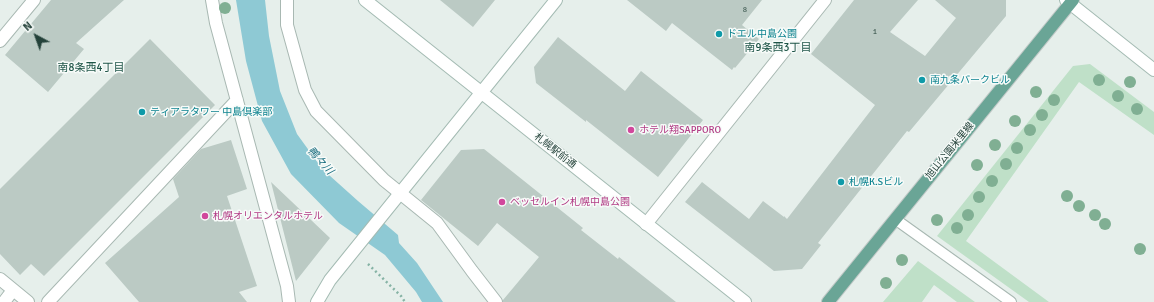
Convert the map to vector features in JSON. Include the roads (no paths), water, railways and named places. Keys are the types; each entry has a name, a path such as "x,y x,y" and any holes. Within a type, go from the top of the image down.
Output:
{"main road":[{"name":"旭山公園米里線","path":"828,302 1070,1"}],"street":[{"path":"0,41 34,0"},
{"path":"212,0 216,23 287,286 289,302"},
{"path":"287,0 287,25 305,90 316,111 384,180 437,223 472,272 496,302"},
{"name":"札幌駅前通","path":"365,0 745,302"},
{"path":"317,302 330,280 556,0"},
{"path":"646,224 825,0"},
{"path":"1070,1 1154,70"},
{"path":"48,302 237,100"},
{"path":"0,279 28,302"},
{"path":"4,302 13,290"}],"lane":[{"path":"895,219 1011,302"}],"water":[{"path":"236,0 265,0 269,36 280,91 297,134 318,163 329,175 398,235 399,243 417,263 443,302 422,302 416,292 385,255 339,223 291,174 262,121 246,61"}],"place":[{"name":"ドエル中島公園","path":"719,34"},
{"name":"南九条パークビル","path":"922,80"},
{"name":"ティアラタワー 中島倶楽部","path":"142,112"},
{"name":"ホテル翔SAPPORO","path":"631,130"},
{"name":"札幌K.Sビル","path":"841,182"},
{"name":"ベッセルイン札幌中島公園","path":"502,202"},
{"name":"札幌オリエンタルホテル","path":"205,216"}],"district":[{"name":"南9条西3丁目","path":"778,48"},
{"name":"南8条西4丁目","path":"91,68"}],"water label":[{"name":"鴨々川","path":"320,161"}]}
